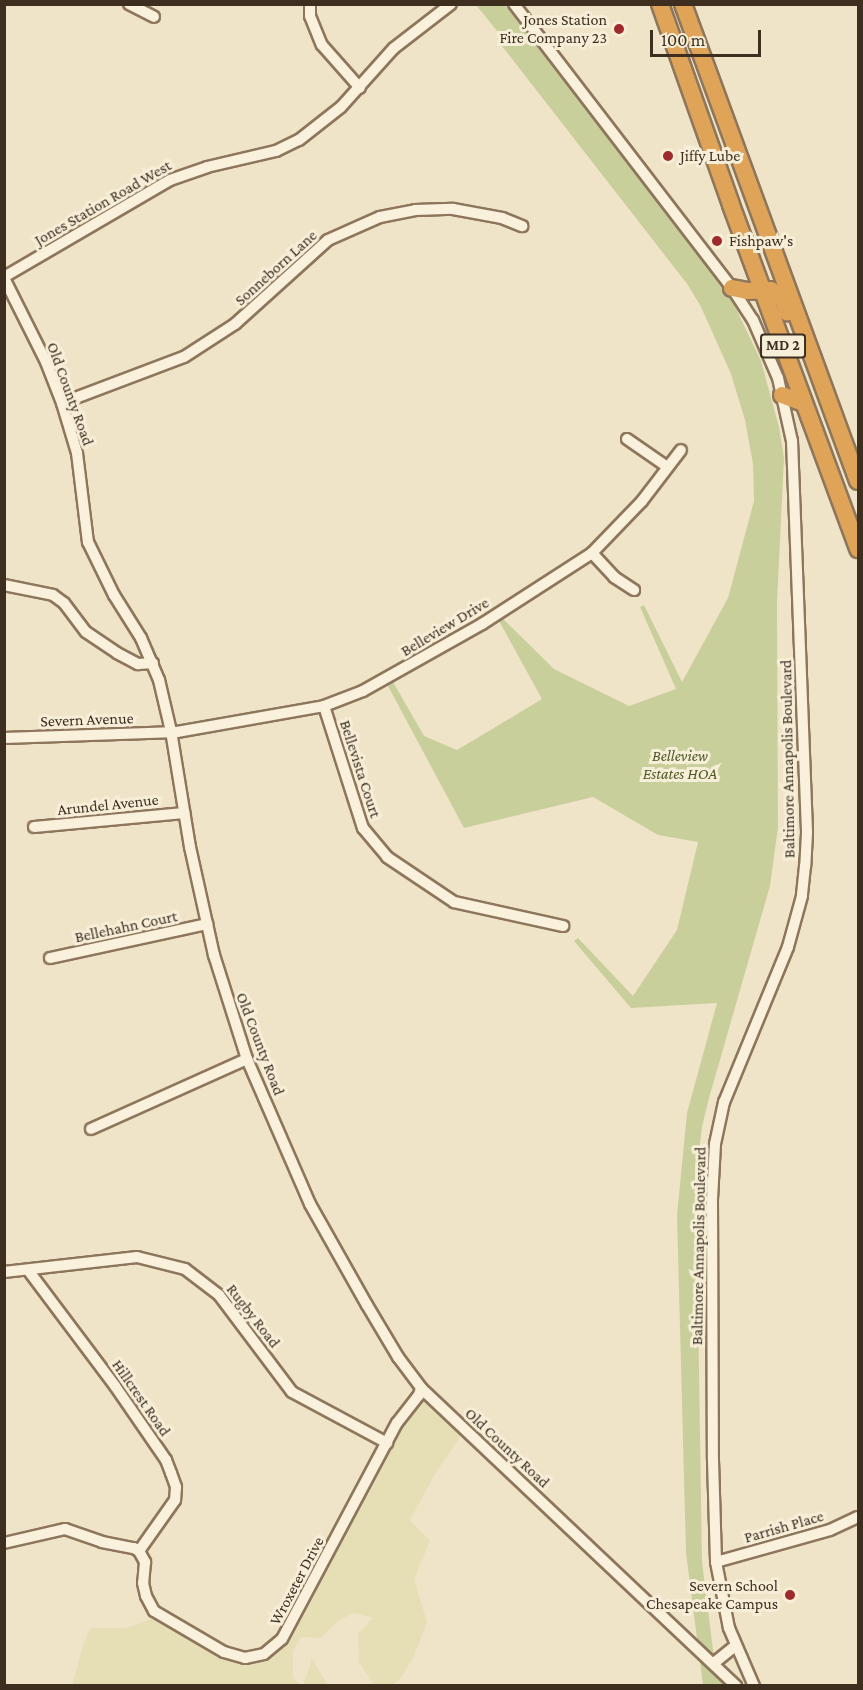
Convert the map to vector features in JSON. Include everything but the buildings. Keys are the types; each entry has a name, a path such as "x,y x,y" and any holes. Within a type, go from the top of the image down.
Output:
{"highway":[{"name":"MD 2","path":"660,4 858,549"},
{"name":"MD 2","path":"683,4 858,481"},
{"path":"697,109 744,208 764,264 781,269"},
{"path":"732,288 747,291 771,290 783,299 812,377 832,408"},
{"path":"782,395 804,403"}],"street":[{"path":"129,4 154,17"},
{"path":"310,4 310,16 322,45 360,88"},
{"name":"Jones Station Road West","path":"4,277 170,180 193,170 263,155 289,145 320,125 360,88 394,48 451,4"},
{"name":"Baltimore Annapolis Boulevard","path":"514,4 732,288 762,334 782,395 792,441 807,833 806,866 802,896 790,939 732,1081 715,1144 712,1199 712,1401 716,1562 724,1610 735,1646 754,1686"},
{"name":"Sonneborn Lane","path":"62,404 184,357 235,324 328,240 380,217 415,210 453,209 502,218 522,226"},
{"name":"Old County Road","path":"4,277 46,362 62,404 77,453 88,542 153,663 171,730 184,813 207,924 223,985 247,1059 310,1204 372,1314 398,1357 421,1388 736,1686"},
{"path":"627,439 666,466"},
{"name":"Belleview Drive","path":"171,730 177,732 324,706 363,691 405,669 592,553 642,501 666,466 681,450"},
{"path":"592,553 614,577 634,590"},
{"path":"4,585 53,596 64,603 86,632 117,653 138,664 153,663"},
{"name":"Bellevista Court","path":"324,706 363,828 387,857 454,902 562,926"},
{"name":"Severn Avenue","path":"4,738 171,730"},
{"name":"Arundel Avenue","path":"34,827 184,813"},
{"name":"Bellehahn Court","path":"50,958 207,924"},
{"path":"91,1129 247,1059"},
{"name":"Rugby Road","path":"4,1272 137,1257 185,1269 219,1295 292,1392 387,1443"},
{"name":"Hillcrest Road","path":"28,1270 115,1386 166,1460 176,1487 175,1500 139,1551"},
{"name":"Wroxeter Drive","path":"139,1551 145,1562 143,1583 146,1596 154,1611 224,1652 245,1658 264,1654 282,1640 387,1443 421,1388"},
{"name":"Parrish Place","path":"716,1562 830,1530 858,1517"},
{"path":"4,1543 65,1529 102,1542 139,1551"},
{"path":"714,1663 735,1646"}],"shaded area":[{"path":"421,1388 465,1430 435,1474 410,1520 430,1541 414,1579 427,1622 414,1656 400,1679 392,1685 374,1685 359,1662 358,1634 373,1618 354,1613 339,1620 321,1638 301,1637 293,1651 293,1677 300,1685 72,1686 83,1645 91,1628 125,1628 160,1616 245,1658 274,1648"},
{"path":"312,1659 328,1685 303,1685"}],"green space":[{"name":"Belleview Estates HOA","path":"476,5 505,5 730,296 761,361 779,427 784,458 777,603 778,827 770,886 709,1098 702,1127 696,1177 702,1562 713,1650 722,1685 703,1685 686,1553 677,1215 687,1113 717,1003 631,1008 574,941 578,938 633,996 677,930 698,842 658,835 593,797 464,828 388,686 393,682 424,736 457,750 542,699 498,619 501,617 554,669 629,706 676,689 640,607 644,605 682,682 728,598 754,501 753,464 745,420 731,374 701,307 688,285 502,46 506,42"}],"place":[{"name":"Jones Station Fire Company 23","path":"619,29"},
{"name":"Jiffy Lube","path":"668,156"},
{"name":"Fishpaw's","path":"717,241"},
{"name":"Severn School Chesapeake Campus","path":"790,1595"}]}
